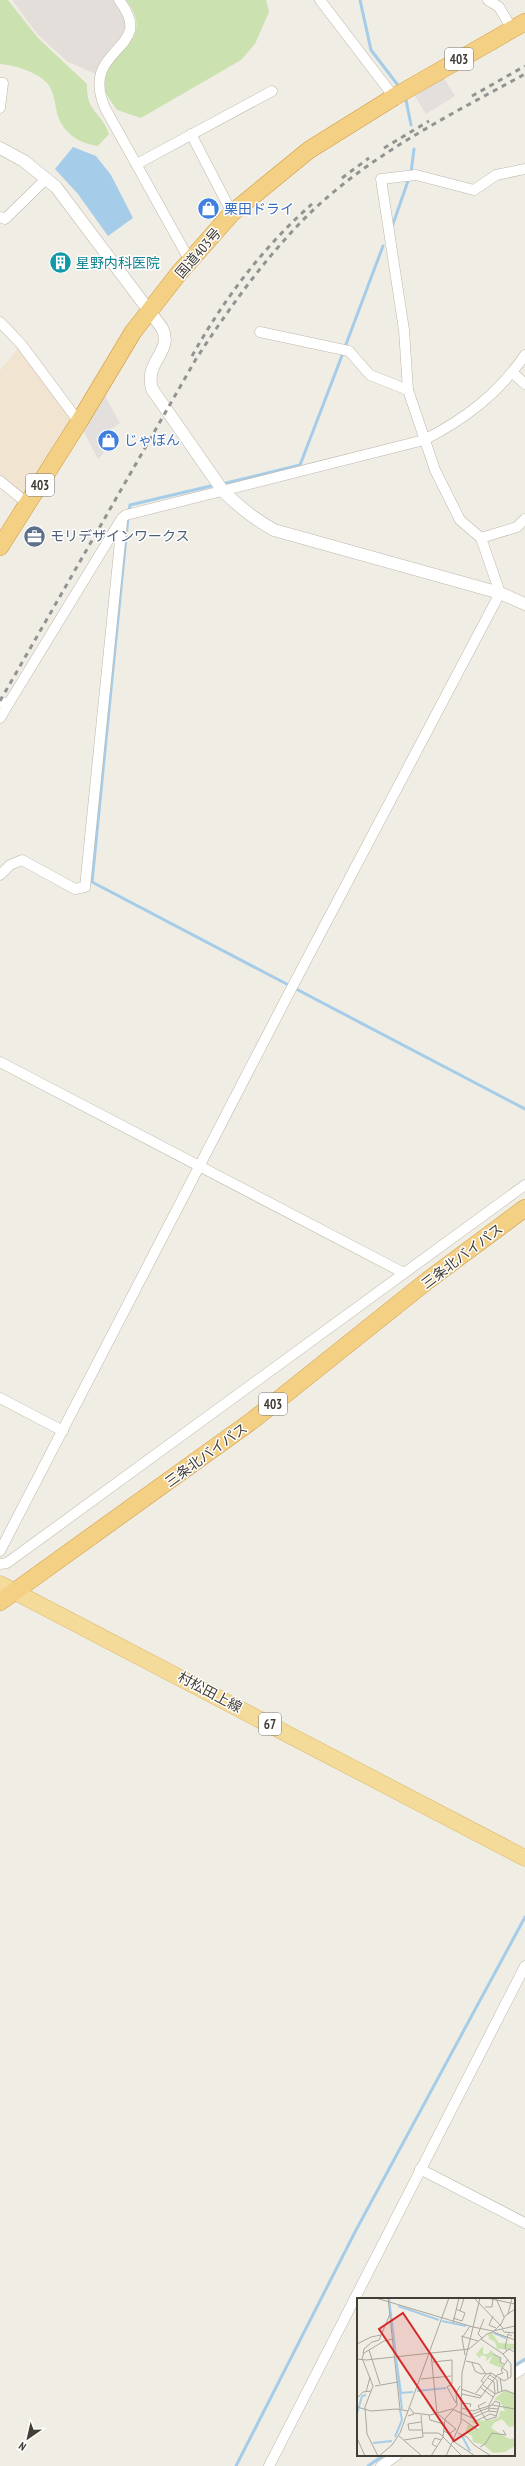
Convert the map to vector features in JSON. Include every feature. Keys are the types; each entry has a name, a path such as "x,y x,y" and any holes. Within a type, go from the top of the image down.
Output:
{"highway":[{"name":"国道403号","path":"0,547 80,422 133,332 190,261 232,213 309,150 394,96 519,26"},
{"name":"三条北バイパス","path":"7,1588 253,1420 426,1281 525,1208"},
{"name":"403","path":"0,1602 7,1588"}],"main road":[{"name":"村松田上線","path":"7,1588 525,1858"}],"street":[{"path":"119,0 129,13 130,30 122,44 107,59 98,78 99,89 105,108 190,261"},
{"path":"320,0 394,96"},
{"path":"488,0 499,7 519,26"},
{"path":"0,83 3,83 0,108"},
{"path":"137,164 272,91"},
{"path":"191,134 232,213"},
{"path":"0,148 24,161 47,178 56,187 149,311 166,336 165,345 152,367 149,379 152,389 223,491 254,518 274,530 500,593 525,604"},
{"path":"0,1551 201,1165 288,993 500,593 481,538 460,520 435,470 408,390 404,330 382,179 416,175 474,190 496,175 525,169"},
{"path":"0,217 5,219 47,178"},
{"path":"0,322 21,344 80,422"},
{"path":"260,332 349,351 370,374 408,390"},
{"path":"0,718 4,703 122,518 126,515 424,440 449,427 474,411 513,373 525,355"},
{"path":"513,373 525,384"},
{"path":"0,481 28,504"},
{"path":"0,875 10,865 22,860 75,889 85,887 122,518"},
{"path":"481,538 517,527 525,519"},
{"path":"0,1062 201,1165 402,1272"},
{"path":"0,1564 7,1563 402,1272 525,1185"},
{"path":"0,1398 62,1431"},
{"path":"269,2466 525,1966"},
{"path":"420,2169 525,2223"},
{"path":"515,2373 525,2367"},
{"path":"381,2466 396,2456"}],"shaded area":[{"path":"12,0 115,0 129,29 105,58 96,74 68,62 38,35"},
{"path":"444,78 455,96 426,114 415,96"},
{"path":"21,344 79,422 28,504 0,481 0,371"},
{"path":"105,396 120,423 96,439 104,453 98,459 84,432"}],"green space":[{"path":"0,0 8,0 38,38 87,84 89,101 109,134 98,146 84,143 72,136 67,131 59,120 52,91 44,80 26,70 0,64"},
{"path":"126,0 266,0 269,12 255,44 241,60 141,118 117,110 104,89 103,77 108,67 132,40 136,29 135,16"}],"water":[{"path":"73,147 96,156 111,175 133,218 108,236 78,194 55,169"}],"waterway":[{"path":"360,0 371,50 397,84"},
{"path":"406,100 411,125"},
{"path":"411,173 414,149"},
{"path":"392,227 409,178"},
{"path":"345,347 383,246"},
{"path":"222,484 300,465 343,353"},
{"path":"129,512 130,505 215,485"},
{"path":"128,517 92,882 525,1109"},
{"path":"236,2466 355,2232 525,1917"},
{"path":"515,2365 525,2359"},
{"path":"368,2466 383,2456"}],"railway":[{"path":"472,96 525,66"},
{"path":"0,701 196,359 233,305 273,253 303,220 327,197 380,157 437,122 525,74"},
{"path":"384,148 429,121"},
{"path":"342,178 369,158"},
{"path":"192,356 217,314 231,294 277,238 312,204"}],"place":[{"name":"栗田ドライ","path":"209,209"},
{"name":"星野内科医院","path":"61,263"},
{"name":"じゃぼん","path":"109,440"},
{"name":"モリデザインワークス","path":"35,536"}]}
